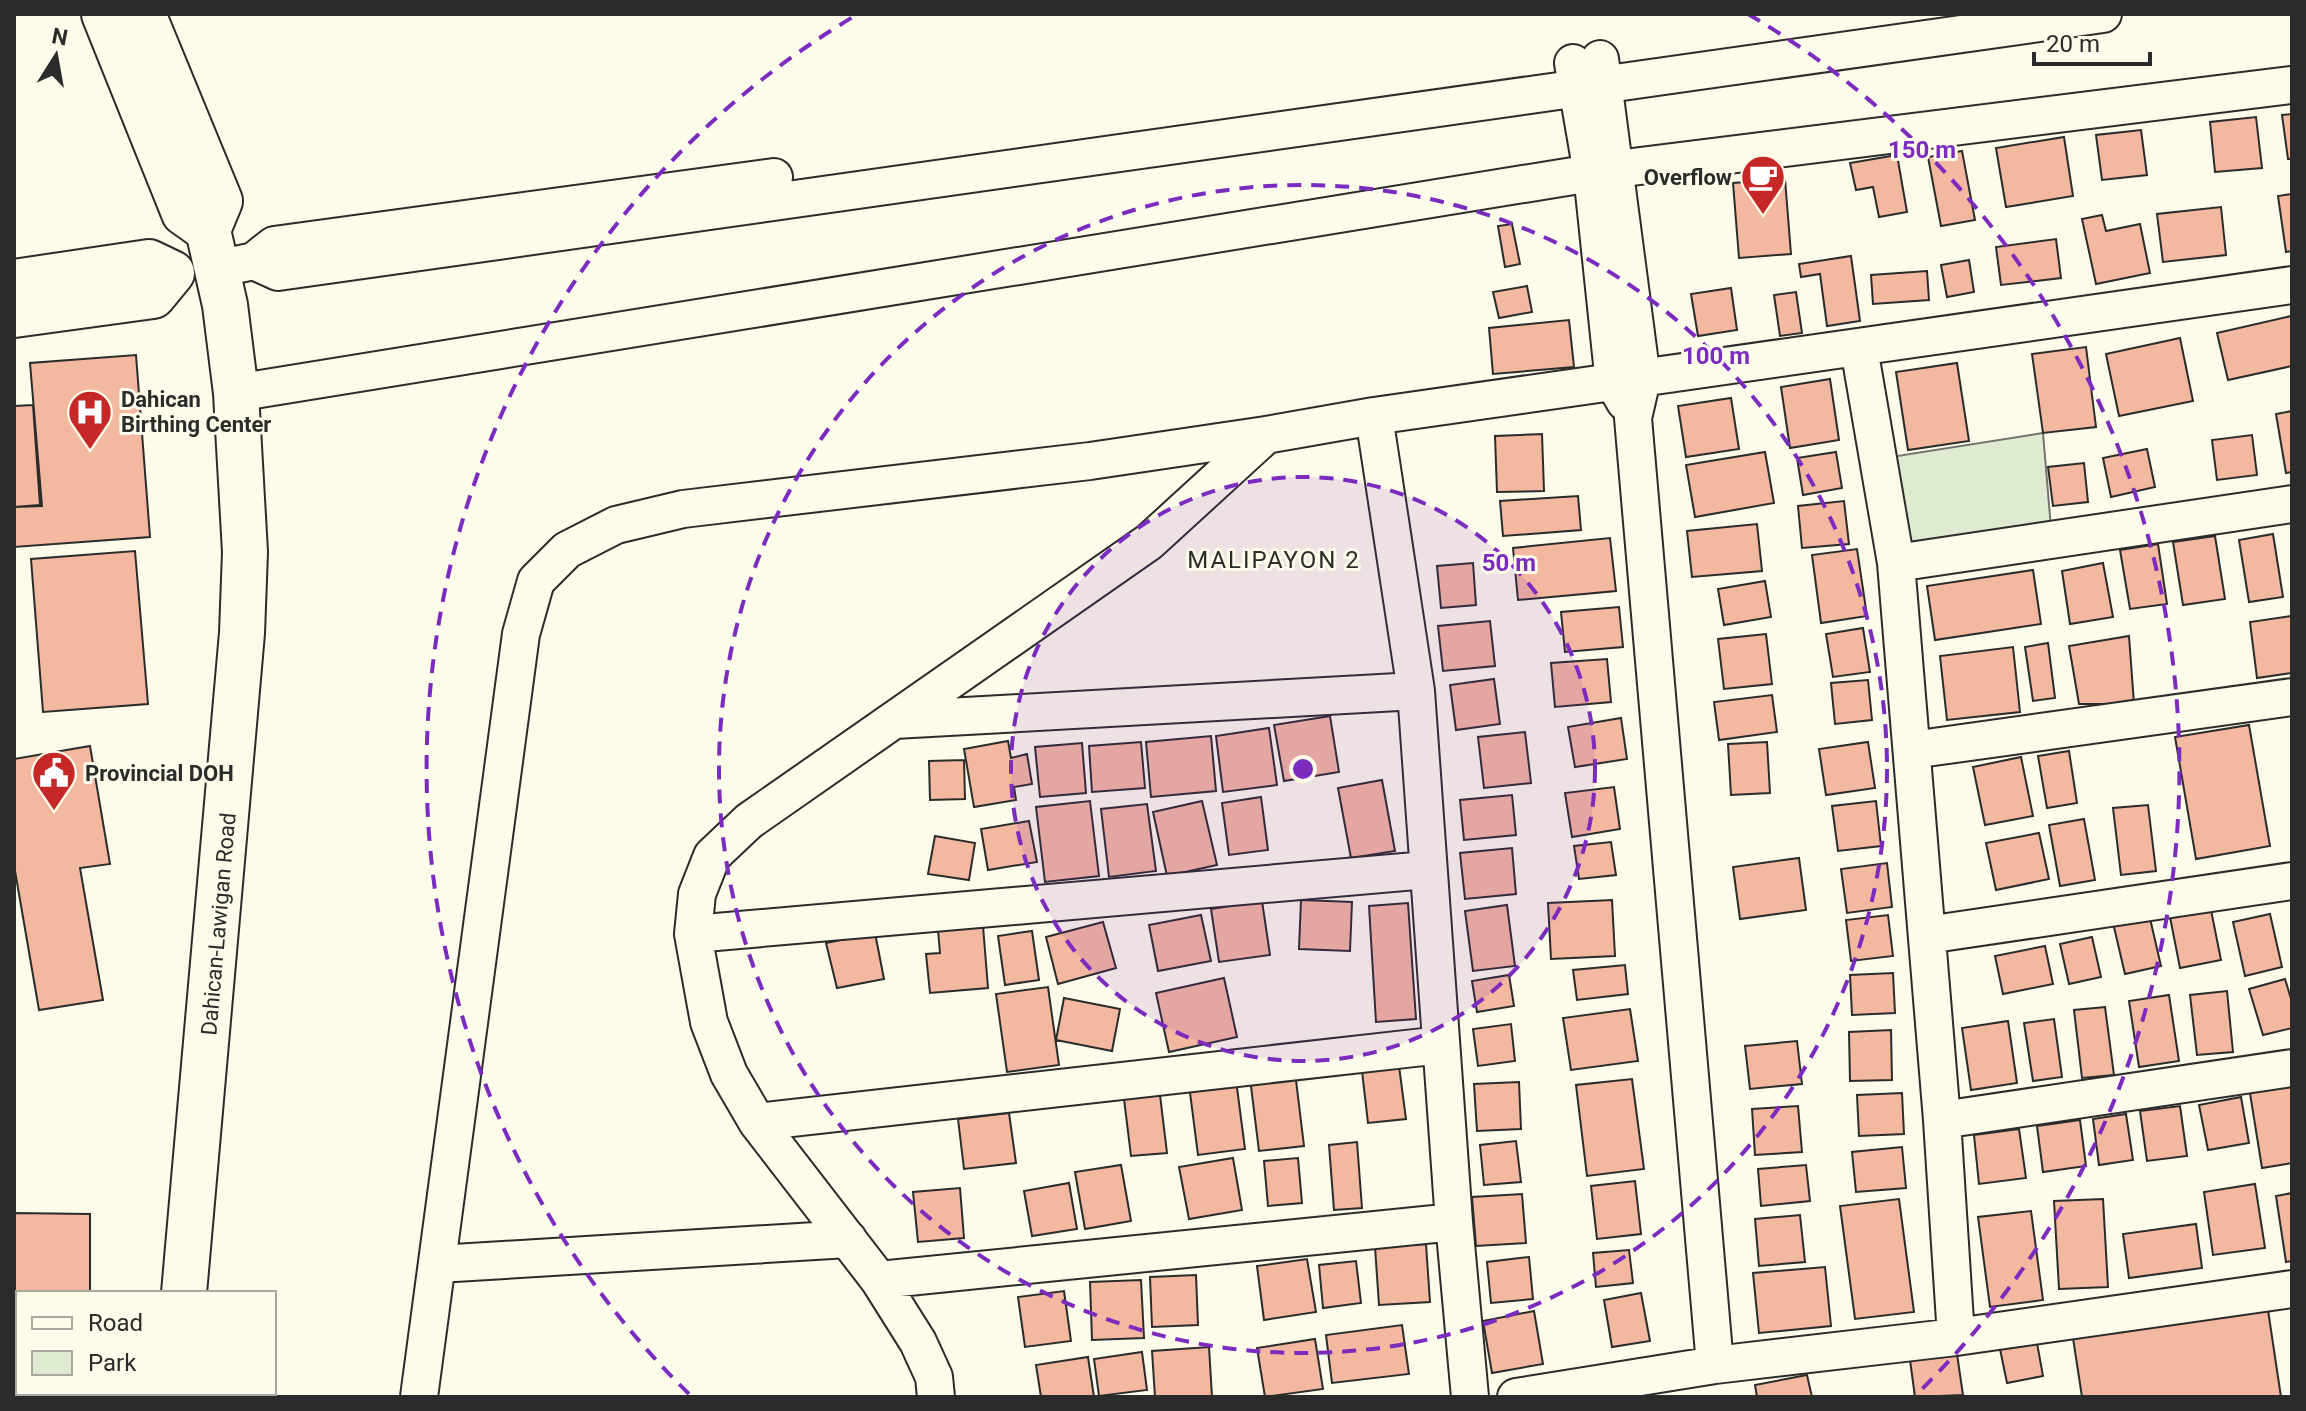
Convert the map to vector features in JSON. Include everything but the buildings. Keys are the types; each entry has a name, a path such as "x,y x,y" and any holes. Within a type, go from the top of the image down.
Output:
{"main road":[{"path":"14,315 153,296 172,273 226,253 184,213 104,14"},
{"name":"Dahican-Lawigan Road","path":"143,14 220,201 226,253 225,305 236,393 245,552 242,633 184,1291"},
{"path":"14,282 149,262 172,273"}],"street":[{"path":"1589,72 1928,14"},
{"path":"226,253 1313,104 2103,14"},
{"path":"1589,72 1633,418 1715,1365"},
{"path":"236,393 1604,171 2290,85"},
{"path":"419,1397 521,634 536,581 567,550 616,525 683,509 1090,461 1374,416 2292,285"},
{"path":"1859,348 1896,563 1942,1120 1956,1337"},
{"path":"1374,416 1416,691 1427,870 1470,1397"},
{"path":"936,1397 934,1377 918,1342 879,1280 757,1122 729,1074 709,1022 693,934 697,894 712,856 749,821 1149,542 1266,435"},
{"path":"1896,563 2292,504"},
{"path":"894,720 1416,691"},
{"path":"1912,750 2292,697"},
{"path":"693,934 1427,870"},
{"path":"1927,935 2292,881"},
{"path":"757,1122 1441,1045"},
{"path":"1942,1120 2292,1068"},
{"path":"879,1280 1454,1222"},
{"path":"438,1264 848,1239"},
{"path":"1516,1397 1715,1365 1956,1337 2292,1289"}],"green space":[{"path":"2043,433 2052,540 1896,563 1878,459"}],"place":[{"name":"Overflow","path":"1763,216"},
{"name":"Dahican Birthing Center","path":"90,451"},
{"name":"Provincial DOH","path":"54,812"}],"district":[{"name":"MALIPAYON 2","path":"1274,560"}]}
